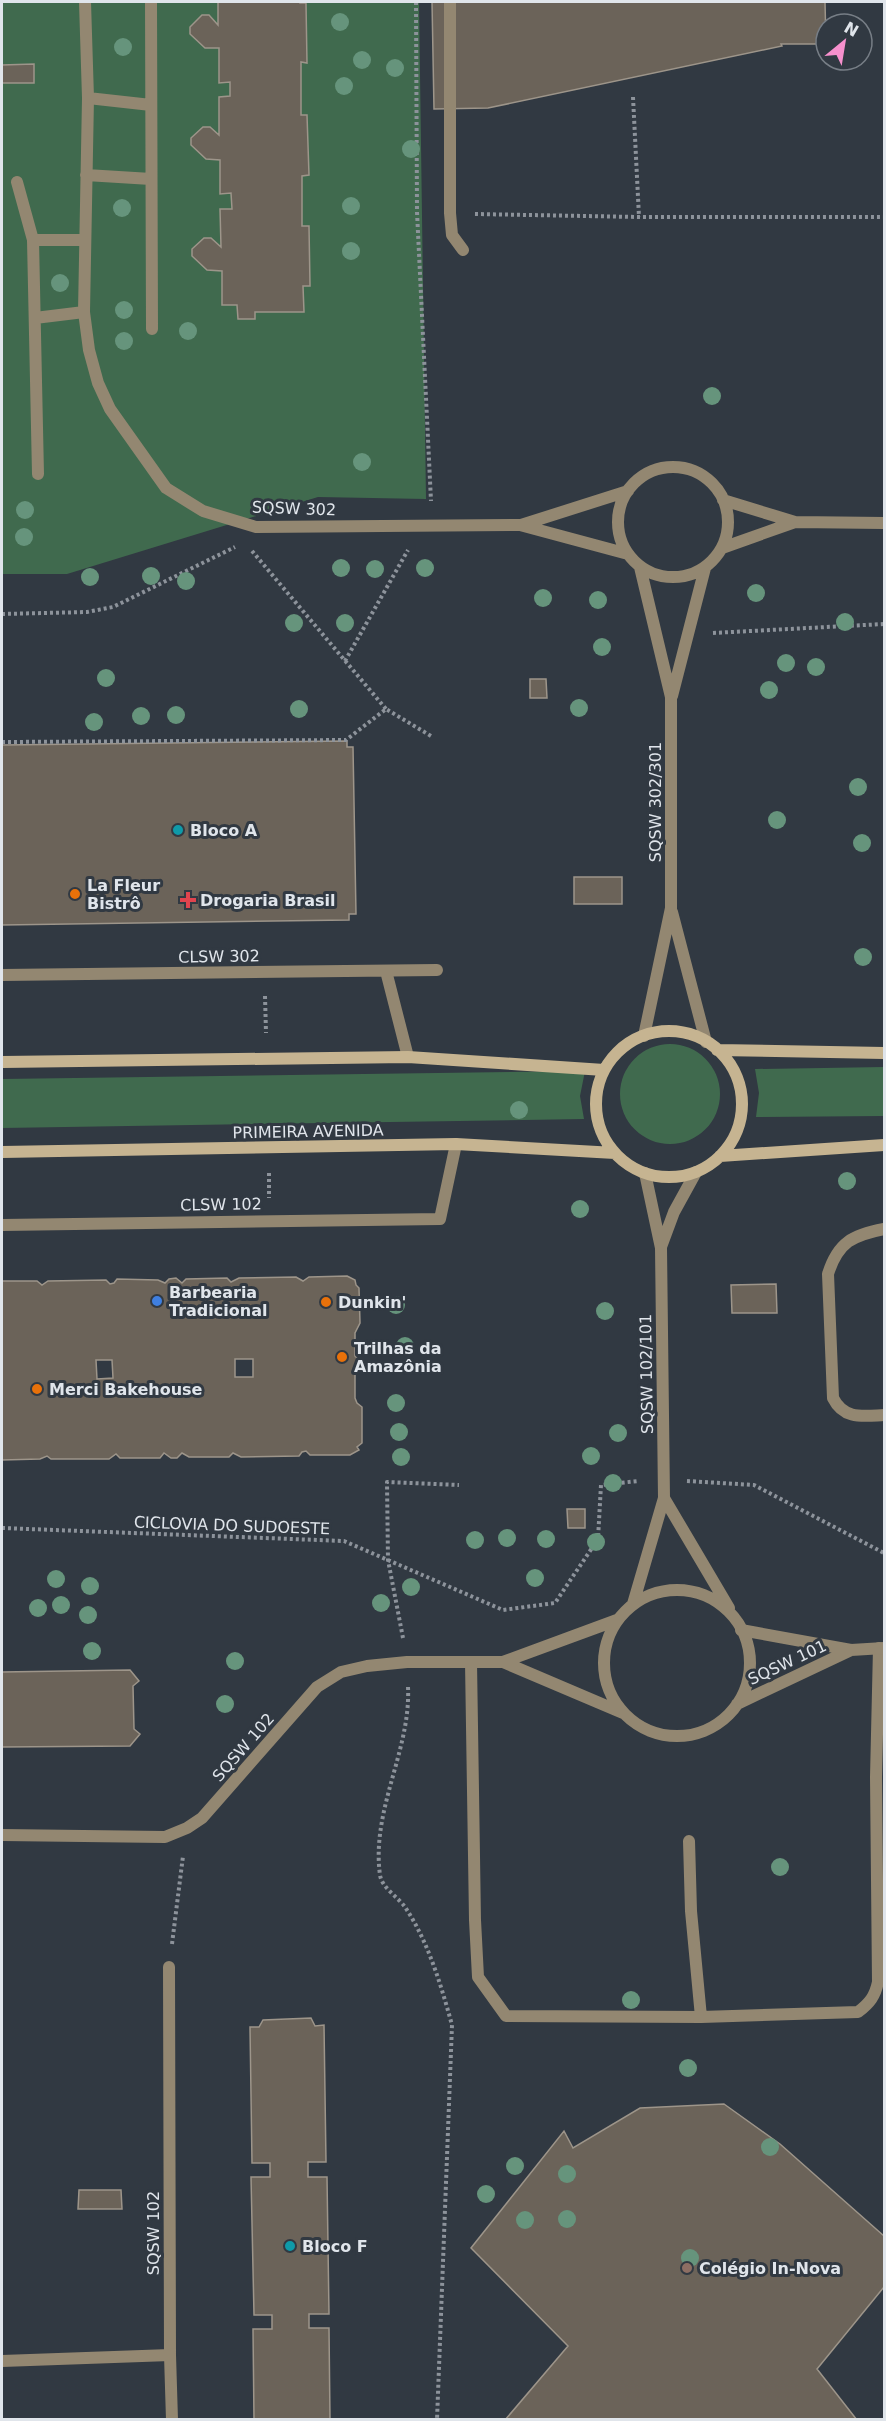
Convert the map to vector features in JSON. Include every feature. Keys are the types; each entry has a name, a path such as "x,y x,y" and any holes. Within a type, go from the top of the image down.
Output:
{"main road":[{"path":"660,1032 676,1032 706,1042 717,1050 733,1068 741,1091 742,1115 735,1138 709,1166 696,1172 671,1177 645,1173 615,1153 605,1138 597,1113 598,1087 604,1070 628,1044 644,1036 660,1032"},
{"path":"717,1050 885,1053"},
{"path":"2,1062 408,1057 604,1070"},
{"name":"PRIMEIRA AVENIDA","path":"2,1152 456,1144 615,1153"},
{"path":"720,1156 885,1145"}],"street":[{"name":"SQSW 302","path":"85,2 88,98 84,312 88,350 98,383 110,409 166,488 203,511 256,527 520,525 628,554"},
{"path":"151,2 152,329"},
{"path":"450,2 450,213 452,235 463,250"},
{"path":"88,98 152,105"},
{"path":"86,175 152,179"},
{"path":"17,182 33,240 38,474"},
{"path":"33,240 84,240"},
{"path":"35,318 84,312"},
{"path":"670,467 686,469 702,475 714,486 723,500 729,524 722,548 705,568 690,575 672,578 656,575 640,567 628,554 620,539 618,522 620,506 628,491 639,479 654,471 670,467"},
{"name":"SQSW 302","path":"520,525 628,491"},
{"path":"723,500 795,522 885,523"},
{"path":"722,548 795,522"},
{"name":"SQSW 302/301","path":"640,567 671,697 671,908 644,1036"},
{"name":"SQSW 302/301","path":"671,697 705,568"},
{"name":"SQSW 302/301","path":"671,908 706,1042"},
{"name":"CLSW 302","path":"2,975 437,970"},
{"path":"386,971 408,1057"},
{"name":"CLSW 102","path":"2,1225 440,1219 456,1144"},
{"name":"SQSW 102/101","path":"661,1248 674,1212 696,1172"},
{"name":"SQSW 102/101","path":"633,1604 664,1498 661,1248 645,1173"},
{"path":"885,1229 860,1235 846,1242 834,1256 828,1274 833,1398 843,1412 853,1417 885,1415"},
{"name":"SQSW 102/101","path":"664,1498 738,1625"},
{"path":"676,1590 699,1593 719,1604 738,1625 746,1641 750,1663 747,1686 737,1704 720,1722 699,1732 677,1736 654,1732 634,1722 618,1705 608,1685 603,1663 607,1640 617,1620 633,1604 654,1593 676,1590"},
{"name":"SQSW 102","path":"2,1835 165,1837 187,1828 208,1811 317,1687 341,1672 367,1666 407,1662 503,1662 617,1620"},
{"name":"SQSW 101","path":"738,1625 851,1650 882,1648"},
{"path":"471,1662 478,1977 506,2016 701,2017 858,2012 868,2005 875,1994 878,1982 876,1777 882,1648"},
{"name":"SQSW 101","path":"737,1704 851,1650"},
{"name":"SQSW 102","path":"503,1662 627,1715"},
{"path":"689,1841 691,1911 701,2017"},
{"name":"SQSW 102","path":"170,1967 172,2420"},
{"path":"2,2361 170,2355"}],"path":[{"path":"345,661 427,525 417,212 416,2"},
{"path":"633,97 639,217"},
{"path":"417,212 639,217 885,217"},
{"path":"2,614 87,612 113,607 166,583 244,542 256,527"},
{"path":"244,542 386,709 431,736"},
{"path":"689,634 885,624"},
{"path":"2,742 346,740 386,709"},
{"path":"265,972 267,1058"},
{"path":"268,1148 270,1220"},
{"name":"CICLOVIA DO SUDOESTE","path":"2,1528 344,1541 503,1610 555,1603 598,1539 601,1485 663,1479 754,1485 885,1552"},
{"path":"437,2420 452,2025 442,1988 414,1920 399,1898 388,1889 380,1877 381,1821 400,1748 409,1698 407,1662 388,1560 387,1482 459,1485"},
{"path":"170,1967 187,1828"}],"green space":[{"path":"2,2 419,2 426,499 318,497 67,574 2,574"},
{"path":"670,1044 698,1052 712,1066 720,1094 712,1122 698,1136 670,1144 642,1136 628,1122 620,1094 628,1066 642,1052"},
{"path":"884,1067 884,1116 756,1117 759,1093 755,1069"},
{"path":"585,1071 580,1096 584,1119 2,1128 2,1079"}],"building":[{"path":"218,2 306,3 307,63 301,62 301,115 307,115 309,175 302,176 302,226 309,226 310,286 303,286 304,312 255,312 255,319 238,319 237,305 222,305 222,271 207,270 192,256 192,249 204,238 211,238 221,247 220,209 232,209 231,193 220,194 220,160 206,159 191,145 191,138 203,127 210,127 219,135 219,97 230,96 230,82 219,83 219,48 205,48 190,34 190,27 202,15 209,15 218,25"},
{"path":"432,2 825,2 825,12 814,12 814,44 781,44 782,46 488,108 434,109"},
{"path":"34,64 34,83 2,83 2,65"},
{"path":"530,679 546,679 547,698 530,698"},
{"name":"Bloco A","path":"347,741 347,747 353,747 356,914 349,914 349,920 2,925 2,745"},
{"path":"574,877 622,877 622,904 574,904"},
{"path":"347,1276 355,1280 359,1288 360,1323 355,1333 355,1356 360,1361 361,1369 355,1375 355,1398 362,1407 362,1443 357,1447 359,1450 350,1455 310,1455 306,1451 299,1456 241,1457 233,1453 229,1457 189,1457 182,1453 177,1458 171,1458 164,1453 160,1458 120,1458 116,1454 109,1459 51,1459 47,1456 40,1459 2,1460 2,1281 37,1281 42,1285 48,1281 106,1280 110,1284 117,1279 158,1280 165,1283 169,1279 176,1278 182,1283 186,1279 227,1278 231,1282 239,1278 296,1277 303,1281 309,1277","holes":["235,1359 253,1359 253,1377 235,1377","96,1360 112,1360 113,1378 97,1379"]},
{"path":"776,1284 777,1313 732,1313 731,1285"},
{"path":"567,1509 585,1509 585,1528 568,1528"},
{"path":"130,1670 139,1681 133,1686 134,1729 140,1734 130,1746 2,1747 2,1672"},
{"name":"Bloco F","path":"311,2018 315,2026 324,2025 326,2162 308,2162 308,2177 327,2177 329,2314 309,2314 309,2328 329,2328 330,2420 254,2420 253,2329 272,2329 272,2315 254,2315 251,2177 270,2177 270,2163 252,2163 250,2027 259,2027 263,2020"},
{"name":"Colégio In-Nova","path":"724,2104 780,2144 884,2236 884,2287 817,2369 857,2420 505,2420 568,2346 471,2248 564,2131 573,2148 640,2108"},
{"path":"79,2190 121,2190 122,2209 78,2209"}],"place":[{"name":"Bloco A","path":"178,830"},
{"name":"La Fleur Bistrô","path":"75,894"},
{"name":"Drogaria Brasil","path":"188,900"},
{"name":"Barbearia Tradicional","path":"157,1301"},
{"name":"Dunkin'","path":"326,1302"},
{"name":"Trilhas da Amazônia","path":"342,1357"},
{"name":"Merci Bakehouse","path":"37,1389"},
{"name":"Bloco F","path":"290,2246"},
{"name":"Colégio In-Nova","path":"687,2268"}]}
